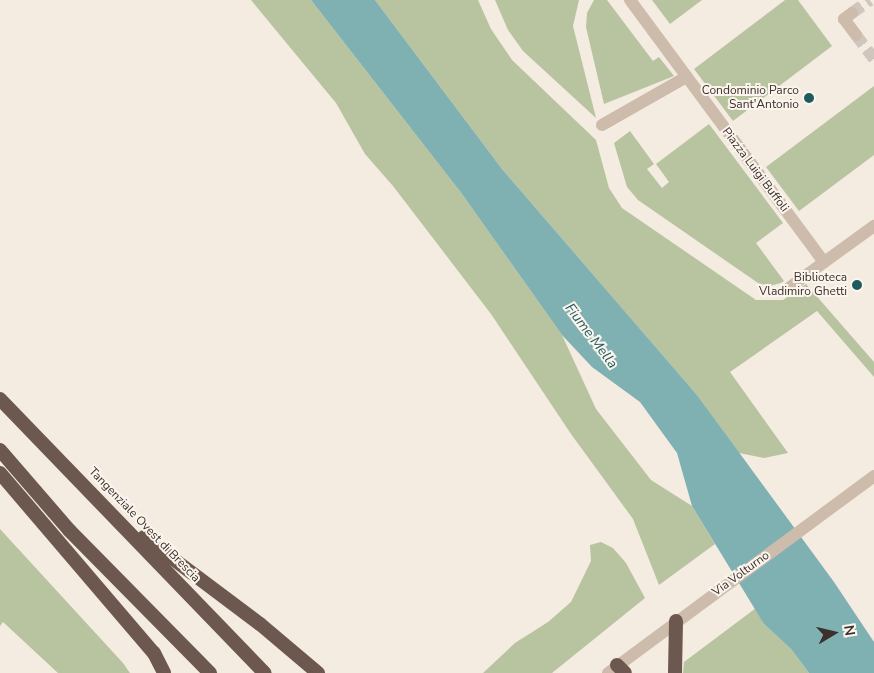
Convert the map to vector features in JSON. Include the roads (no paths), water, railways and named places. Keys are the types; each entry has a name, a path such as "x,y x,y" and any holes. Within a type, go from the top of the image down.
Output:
{"highway":[{"name":"Tangenziale Ovest di Brescia","path":"0,399 265,673"},
{"path":"0,450 69,530 210,673"},
{"path":"0,473 154,653 164,673"},
{"path":"115,516 260,624 318,673"},
{"path":"675,673 678,619"}],"street":[{"name":"Piazza Luigi Buffoli","path":"630,0 824,262"},
{"path":"852,13 844,19 856,35"},
{"path":"602,125 686,77"},
{"path":"790,287 874,226"},
{"name":"Via Volturno","path":"617,670 678,619 825,514 874,476"}],"water":[{"name":"Fiume Mella","path":"311,0 375,0 502,169 697,395 834,582 874,642 874,673 809,673 791,649 764,624 692,506 677,453 640,402 592,367 562,335 462,194"}],"tunnel":[{"path":"852,13 870,0"},
{"path":"856,35 874,59"}],"place":[{"name":"Condominio Parco Sant'Antonio","path":"809,98"},
{"name":"Biblioteca Vladimiro Ghetti","path":"857,285"}]}
